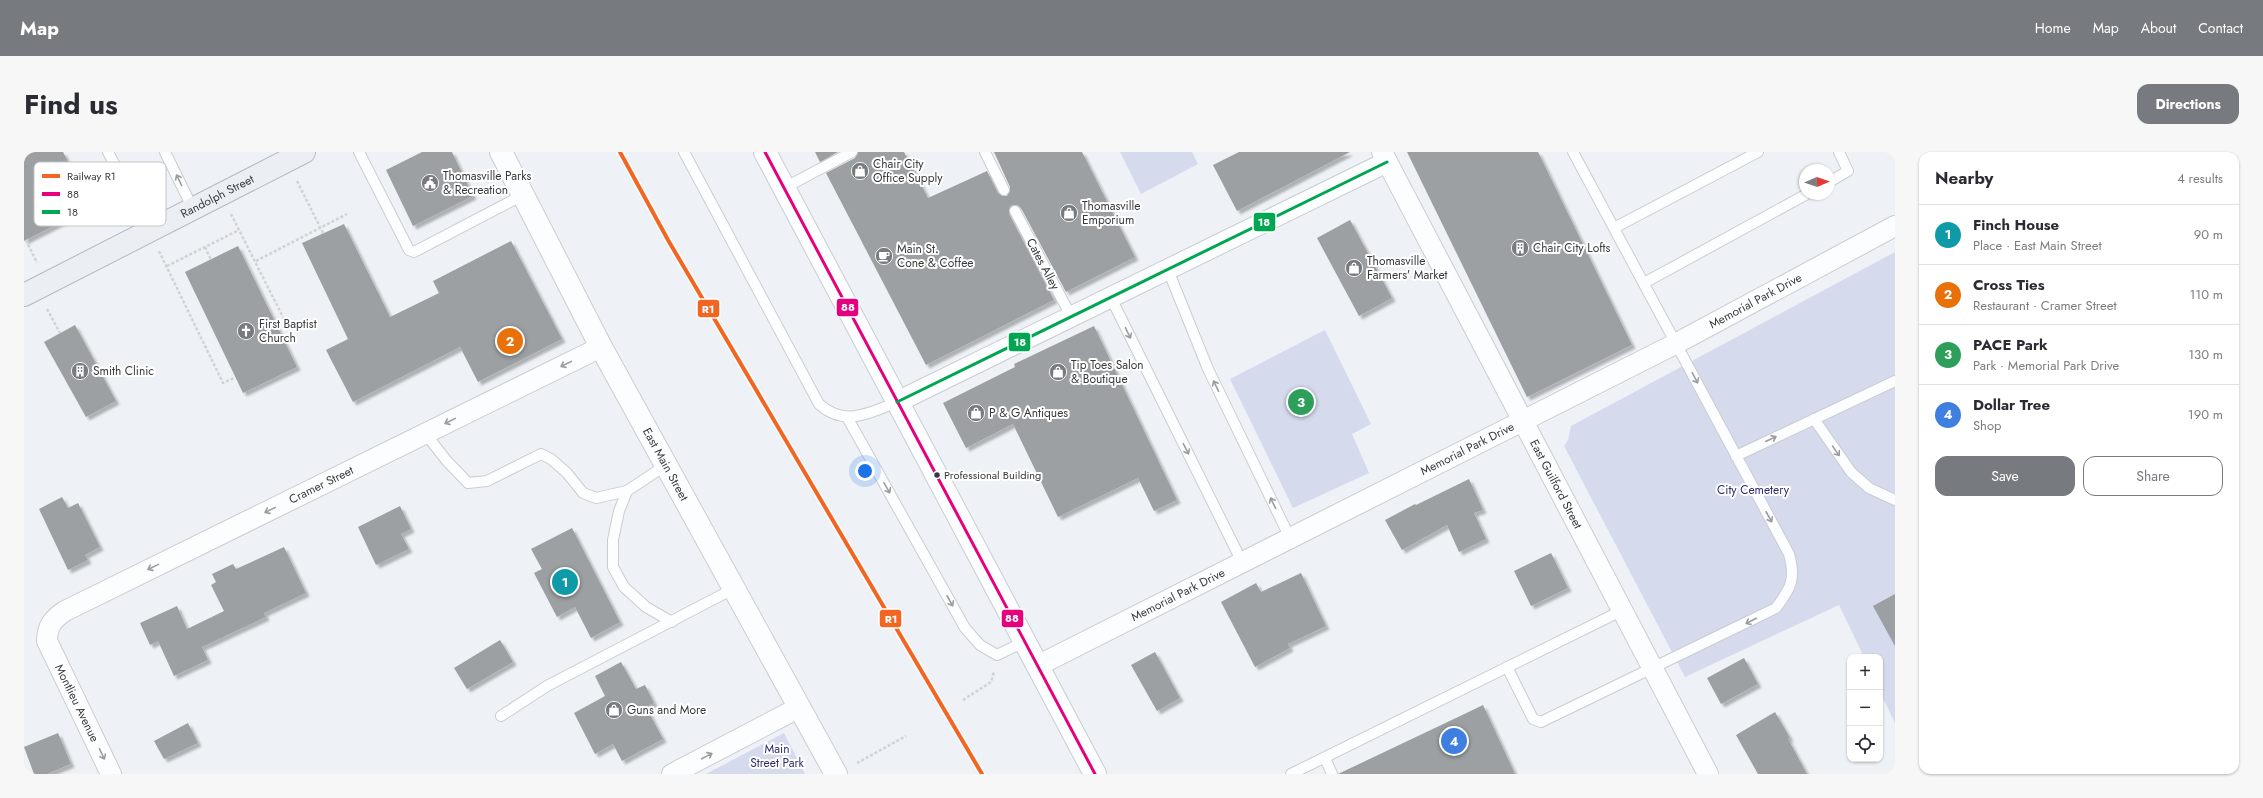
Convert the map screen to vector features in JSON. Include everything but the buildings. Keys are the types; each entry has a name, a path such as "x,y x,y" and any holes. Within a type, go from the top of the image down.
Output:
{"main road":[{"name":"Randolph Street","path":"166,222 296,156"},
{"name":"Randolph Street","path":"30,292 159,226"}],"street":[{"name":"East Main Street","path":"501,152 601,347 734,588 800,707 843,770"},
{"path":"765,152 1095,774"},
{"path":"897,402 1168,270 1384,157"},
{"name":"East Guilford Street","path":"1384,157 1651,669 1708,774"},
{"name":"Memorial Park Drive","path":"1037,666 1677,343 1895,226"},
{"name":"Cramer Street","path":"47,630 54,618 65,611 601,347"},
{"name":"Montlieu Avenue","path":"47,630 47,641 111,774"},
{"path":"672,774 800,707"}],"lane":[{"path":"108,152 113,162"},
{"path":"165,152 193,209"},
{"path":"359,152 409,250 414,252 523,195"},
{"path":"684,152 819,404 829,413 847,417 871,413 897,402"},
{"path":"784,188 852,152"},
{"path":"985,152 1004,190"},
{"path":"1507,667 1533,719 1541,722 1776,608 1789,591 1794,572 1789,554 1677,343 1573,152"},
{"path":"1614,228 1758,152"},
{"path":"1835,179 1848,171 1839,152"},
{"path":"1644,283 1799,198"},
{"name":"Cates Alley","path":"1015,212 1071,316"},
{"path":"146,226 149,231"},
{"path":"1168,270 1208,369 1290,538"},
{"path":"1111,298 1242,562"},
{"path":"1736,456 1895,381"},
{"path":"847,417 965,628 980,645 997,655 1024,642"},
{"path":"1814,419 1851,472 1869,488 1895,500"},
{"path":"425,433 446,460 468,483 487,482 541,454 551,459 567,473 583,493 596,498 627,491 666,465"},
{"path":"627,491 618,511 613,540 613,567 624,587 646,607 672,622"},
{"path":"501,716 547,686 672,622 734,588"},
{"path":"1291,774 1621,611"},
{"path":"1325,758 1332,774"}],"path":[{"path":"296,156 324,233"},
{"path":"220,194 256,261 291,333"},
{"path":"256,261 347,214"},
{"path":"167,266 239,230"},
{"path":"149,231 223,383 234,378"},
{"path":"205,247 211,260"},
{"path":"30,292 60,333"},
{"path":"963,700 991,682 997,655"},
{"path":"843,770 906,736"}],"green space":[{"path":"1120,152 1192,152 1198,164 1141,194"},
{"name":"City Cemetery","path":"1895,252 1895,723 1883,698 1883,654 1863,654 1839,605 1685,677 1564,446 1568,440 1571,426"},
{"path":"1325,330 1371,424 1352,434 1369,473 1293,508 1230,379"},
{"name":"Main Street Park","path":"784,733 805,774 706,774"}],"rail line":[{"name":"R1","path":"620,152 668,240 982,774"}],"transit line":[{"name":"88","path":"765,152 1095,774"},
{"name":"18","path":"897,402 1387,162"}],"place":[{"name":"Chair City Office Supply","path":"860,171"},
{"name":"Thomasville Parks & Recreation","path":"430,183"},
{"name":"Thomasville Emporium","path":"1069,213"},
{"name":"Chair City Lofts","path":"1520,248"},
{"name":"Main St. Cone & Coffee","path":"884,256"},
{"name":"Thomasville Farmers' Market","path":"1354,268"},
{"name":"First Baptist Church","path":"246,331"},
{"name":"Cross Ties","path":"510,341"},
{"name":"Smith Clinic","path":"80,371"},
{"name":"Tip Toes Salon & Boutique","path":"1058,372"},
{"name":"PACE Park","path":"1301,402"},
{"name":"P & G Antiques","path":"976,413"},
{"name":"Professional Building","path":"937,475"},
{"name":"Finch House","path":"565,582"},
{"name":"Guns and More","path":"614,710"},
{"name":"Dollar Tree","path":"1454,741"}]}
